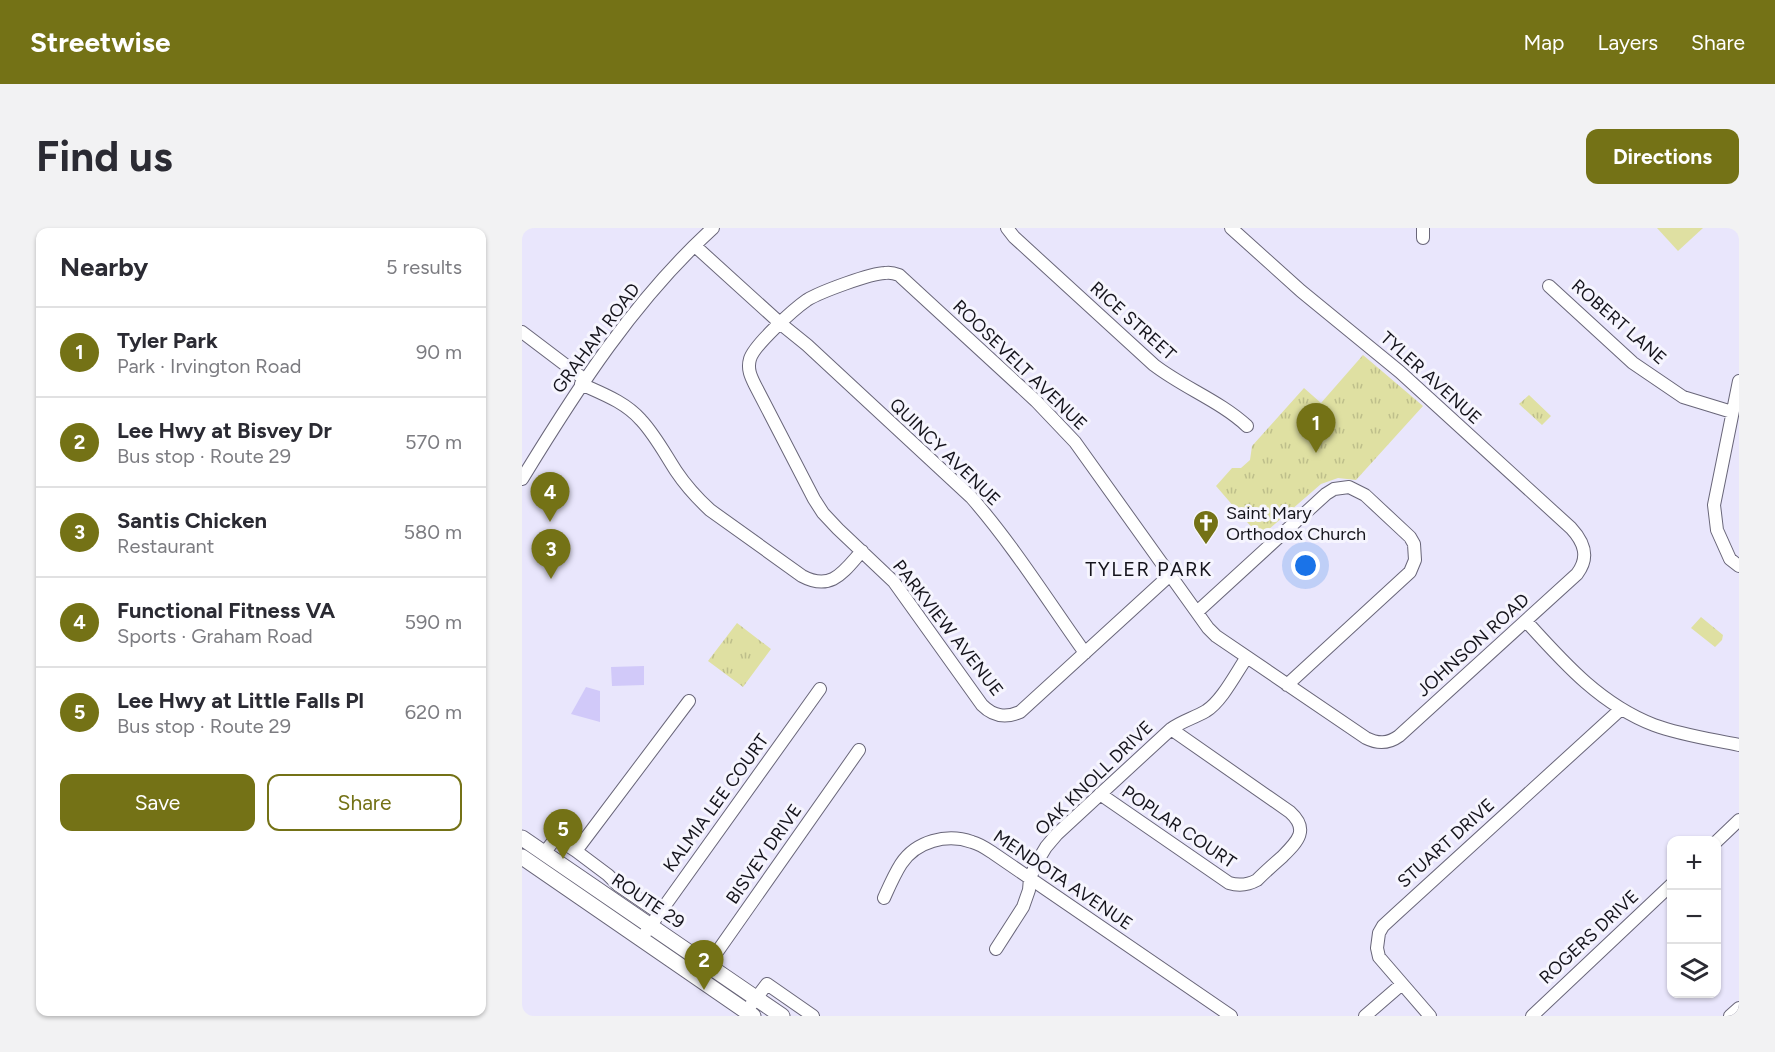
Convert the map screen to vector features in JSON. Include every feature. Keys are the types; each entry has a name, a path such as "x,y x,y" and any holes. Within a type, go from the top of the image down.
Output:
{"main road":[{"name":"ROUTE 29","path":"522,838 646,932 699,978 746,1014"},
{"name":"ROUTE 29","path":"522,857 646,932 708,965 782,1016"}],"street":[{"name":"GRAHAM ROAD","path":"522,479 583,381 647,299 713,228"},
{"name":"RICE STREET","path":"1007,228 1014,237 1154,365 1228,411 1247,426"},
{"name":"TYLER AVENUE","path":"1231,228 1301,291 1400,372 1571,528 1580,538 1585,550 1581,568"},
{"path":"696,246 780,324"},
{"name":"ROOSEVELT AVENUE","path":"780,324 808,300 826,291 879,274 899,275 1058,422 1082,451 1216,636 1366,738 1373,742 1386,742"},
{"name":"ROBERT LANE","path":"1549,286 1634,363 1683,397 1732,412"},
{"name":"PARKVIEW AVENUE","path":"780,324 752,354 749,360 750,374 814,499 838,529 894,582 982,705 991,713 1003,716 1020,712 1086,653"},
{"name":"QUINCY AVENUE","path":"780,324 807,345 970,497 997,529 1086,653"},
{"path":"522,332 583,381 632,411 651,433 696,498 802,576 815,582 829,581 842,573 862,551"},
{"path":"1739,381 1714,505 1717,530 1730,559 1739,566"},
{"path":"1197,612 1326,494 1334,489 1349,487 1365,495 1410,537 1415,552 1413,566 1390,591 1287,685"},
{"name":"JOHNSON ROAD","path":"1386,742 1399,736 1581,568"},
{"path":"1086,653 1170,575"},
{"path":"1526,621 1581,680 1621,709 1674,732 1739,745"},
{"name":"OAK KNOLL DRIVE","path":"996,949 1023,907 1029,890 1030,878 1037,862 1057,834 1171,729 1211,707 1219,699 1247,657"},
{"name":"KALMIA LEE COURT","path":"646,932 820,689"},
{"path":"576,851 689,701"},
{"name":"STUART DRIVE","path":"1430,1016 1379,957 1377,940 1383,926 1621,709"},
{"name":"POPLAR COURT","path":"1100,794 1230,883 1242,885 1257,880 1297,842 1300,832 1298,820 1290,812 1171,729"},
{"name":"BISVEY DRIVE","path":"699,978 859,750"},
{"path":"1721,837 1739,820"},
{"path":"544,853 556,837 618,885 659,913"},
{"name":"MENDOTA AVENUE","path":"884,898 900,865 907,856 927,843 956,838 977,844 1231,1016"},
{"name":"ROGERS DRIVE","path":"1532,1016 1667,888"},
{"path":"746,1014 767,984 813,1016"},
{"path":"1365,1016 1402,984"},
{"path":"1730,1016 1739,1008"}],"green space":[{"path":"1657,228 1703,228 1678,251"},
{"name":"TYLER PARK","path":"1363,355 1423,406 1356,480 1338,478 1321,484 1260,537 1216,486 1232,468 1241,468 1250,460 1252,446 1304,388 1321,403"},
{"path":"1529,395 1551,416 1542,425 1519,404"},
{"path":"1701,617 1723,635 1722,640 1715,647 1691,628"},
{"path":"737,623 771,649 743,687 708,661"}],"shaded area":[{"path":"644,666 644,685 612,686 611,667"},
{"path":"586,687 600,691 600,722 571,714"}],"place":[{"name":"Tyler Park","path":"1316,453"},
{"name":"Functional Fitness VA","path":"550,522"},
{"name":"Saint Mary Orthodox Church","path":"1206,546"},
{"name":"Santis Chicken","path":"551,579"},
{"name":"Lee Hwy at Little Falls Pl","path":"563,859"},
{"name":"Lee Hwy at Bisvey Dr","path":"704,990"}],"district":[{"name":"TYLER PARK","path":"1149,569"}]}
